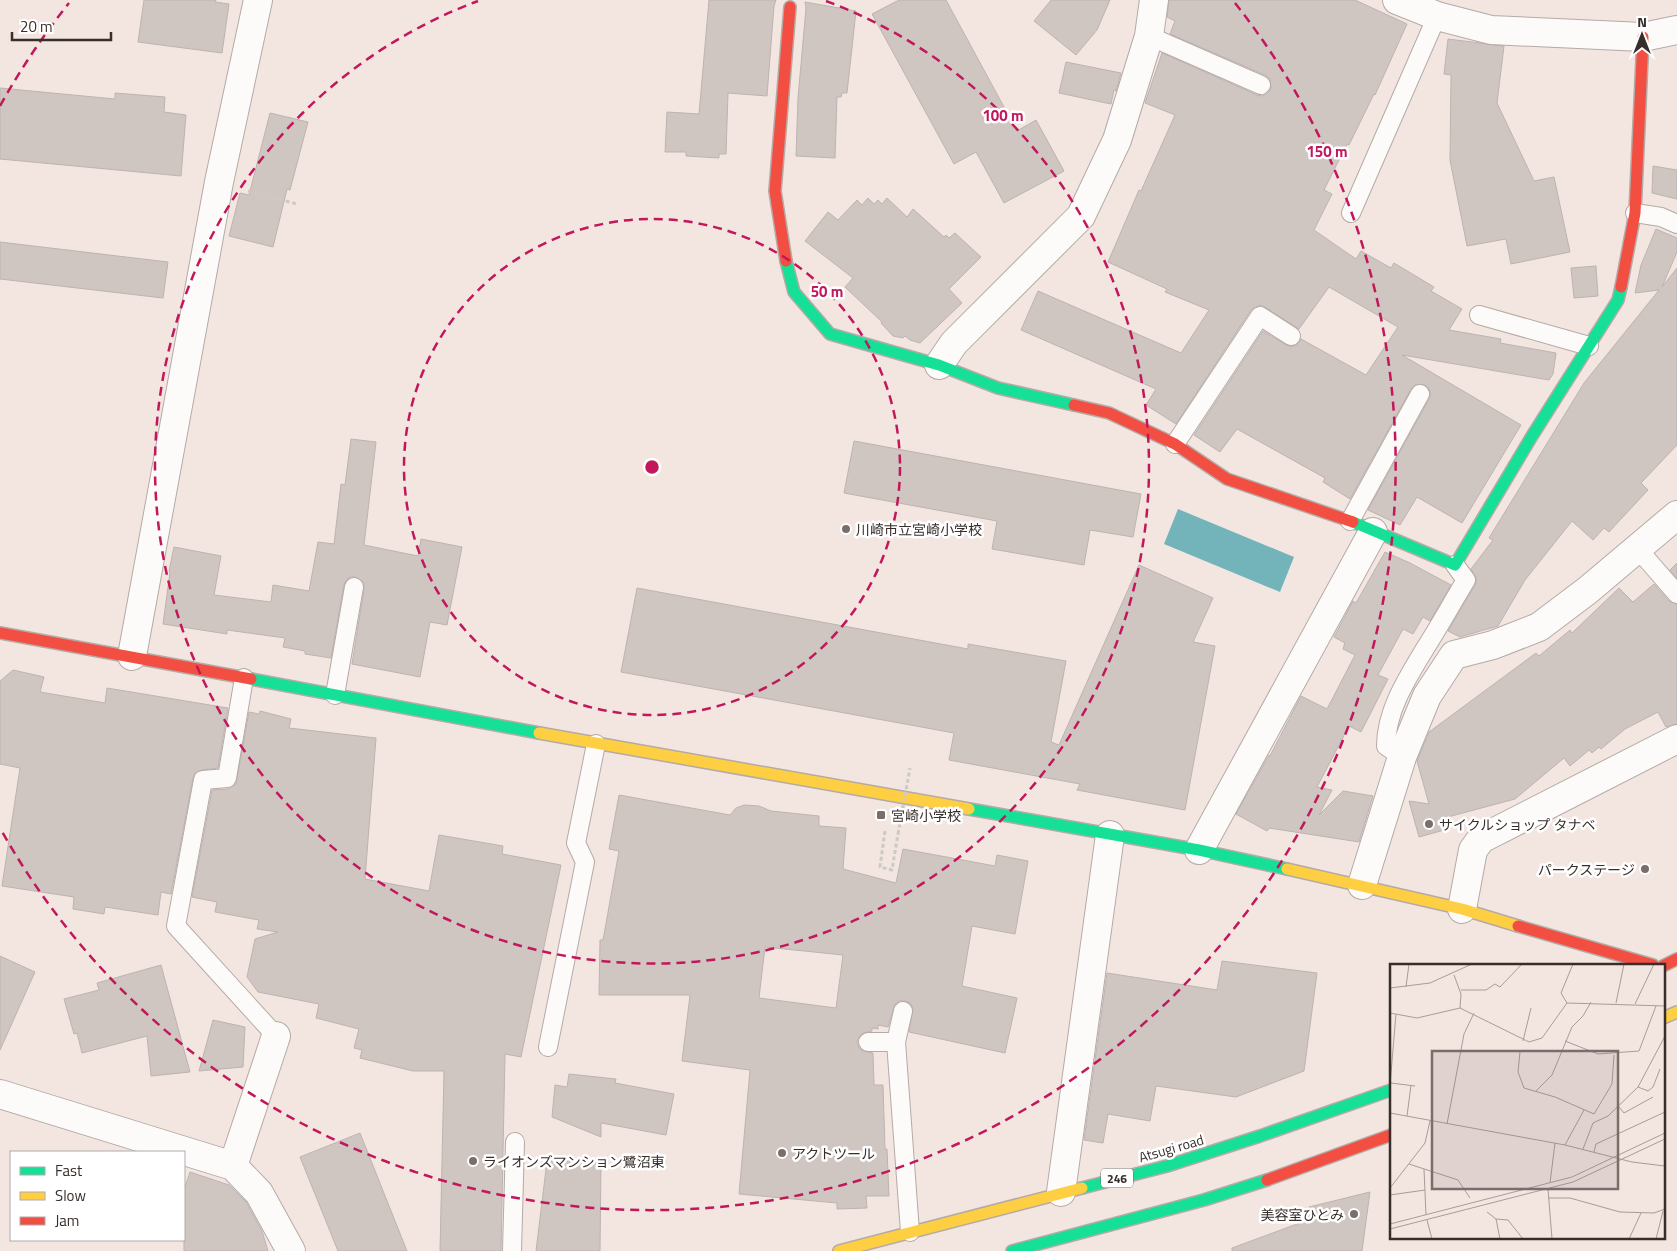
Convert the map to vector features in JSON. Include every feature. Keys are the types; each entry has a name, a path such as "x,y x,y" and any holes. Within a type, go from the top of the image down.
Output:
{"main road":[{"path":"790,6 775,191 785,256 794,292 830,334 939,365 998,388 1109,413 1175,444 1227,479 1362,526 1455,565 1532,436 1618,300 1635,213 1642,37"},
{"path":"0,633 132,656 596,744 1199,850 1362,884 1462,909 1650,964"},
{"path":"1664,966 1677,960"},
{"path":"1664,967 1677,972"},
{"path":"1664,1018 1677,1012"},
{"name":"Atsugi road","path":"839,1251 1167,1166 1390,1090"},
{"path":"1012,1251 1044,1247 1204,1200 1260,1183 1390,1136"}],"street":[{"path":"132,656 219,182 258,0"},
{"path":"939,365 954,343 1081,216 1117,140 1149,36 1154,0"},
{"path":"1397,0 1437,16 1491,30 1642,37 1677,30"},
{"path":"1362,884 1402,757 1427,696 1454,655 1493,645 1538,627 1588,590 1677,515"},
{"path":"1199,850 1362,526"},
{"path":"1462,909 1473,850 1481,839 1677,739"},
{"path":"1061,1192 1110,835"},
{"path":"233,1166 276,1036"},
{"path":"0,1094 184,1151"},
{"path":"185,1151 233,1166 259,1193 291,1251"}],"lane":[{"path":"1351,213 1437,16"},
{"path":"1149,36 1261,85"},
{"path":"1635,213 1661,217 1677,224"},
{"path":"1479,315 1589,346"},
{"path":"1175,444 1260,316 1291,336"},
{"path":"1362,526 1420,394"},
{"path":"1637,548 1677,594"},
{"path":"1402,757 1386,746 1386,734 1406,680 1466,580 1455,565"},
{"path":"336,696 354,588"},
{"path":"244,678 227,778 203,780 176,926 276,1036"},
{"path":"548,1046 585,862 576,843 596,744"},
{"path":"903,1011 896,1042 910,1232"},
{"path":"868,1042 896,1042"},
{"path":"512,1251 515,1142"}],"path":[{"path":"219,182 297,204"},
{"path":"885,831 880,867 892,870 910,768"}],"water":[{"path":"1178,509 1294,557 1280,592 1164,544"}],"building":[{"path":"144,0 216,0 215,2 229,4 222,53 138,42"},
{"path":"709,0 776,0 767,96 728,93 726,154 719,154 719,158 686,156 686,152 665,152 667,112 699,114"},
{"path":"899,0 946,0 1017,131 1036,120 1064,171 1004,203 976,152 954,164 872,14"},
{"path":"1051,0 1110,0 1097,30 1076,55 1034,21"},
{"path":"1169,0 1355,0 1407,24 1375,95 1324,190 1332,194 1314,230 1356,259 1361,251 1391,268 1394,263 1434,287 1431,291 1462,309 1449,330 1501,339 1500,343 1556,353 1553,374 1549,380 1402,355 1521,425 1462,523 1417,497 1400,525 1368,510 1429,399 1431,394 1425,385 1415,385 1411,389 1350,499 1323,482 1325,478 1237,429 1220,452 1194,435 1263,331 1290,347 1296,345 1301,339 1366,375 1398,327 1329,287 1299,329 1260,305 1251,310 1176,424 1146,405 1156,389 1021,330 1038,291 1181,353 1209,310 1165,292 1167,289 1108,262 1139,190 1141,191 1175,115 1145,103 1162,53 1257,95 1267,94 1271,89 1270,79 1265,75 1170,34 1175,21 1167,17"},
{"path":"805,2 856,11 847,93 842,93 841,97 837,97 835,158 796,156"},
{"path":"1448,39 1504,46 1497,103 1534,181 1554,177 1570,252 1511,264 1506,239 1467,246 1450,160 1451,75 1444,74"},
{"path":"1066,62 1121,73 1111,104 1059,93"},
{"path":"0,88 115,99 115,93 165,97 164,112 186,115 181,176 0,159"},
{"path":"270,113 308,122 290,190 287,189 273,247 229,236 240,193 249,195"},
{"path":"1653,166 1677,170 1677,199 1652,193"},
{"path":"868,198 874,204 878,200 882,204 887,198 907,217 913,209 944,237 946,235 949,238 955,233 981,257 949,289 962,303 920,343 910,340 905,336 903,338 893,336 882,322 845,287 853,278 805,241 828,212 838,220 857,200 862,205"},
{"path":"1656,229 1677,238 1677,252 1662,287 1677,268 1677,445 1641,483 1648,490 1609,532 1604,528 1593,540 1572,521 1525,580 1498,626 1460,637 1448,631 1475,585 1477,579 1471,569 1493,540 1489,538 1584,383 1659,290 1635,293 1641,265"},
{"path":"0,242 168,262 163,298 0,279"},
{"path":"1596,266 1598,296 1574,298 1571,268"},
{"path":"351,439 376,442 364,545 418,556 421,539 462,547 447,625 430,622 420,677 352,664 364,589 364,583 356,577 350,577 344,585 331,658 305,654 305,651 283,647 285,638 227,630 227,634 163,624 169,571 174,547 221,556 214,595 271,602 273,585 309,591 318,542 334,544 341,484 345,485"},
{"path":"854,441 1141,494 1133,537 1090,530 1084,565 992,549 997,521 844,493"},
{"path":"1385,552 1451,585 1430,621 1423,617 1413,634 1403,629 1378,675 1388,679 1361,732 1349,726 1317,787 1332,790 1319,815 1343,791 1373,796 1359,842 1269,828 1267,831 1236,814 1270,756 1301,696 1327,709 1355,655 1343,649 1345,643 1334,637 1353,601 1356,603"},
{"path":"1677,563 1677,578 1670,570"},
{"path":"1139,565 1213,598 1193,642 1215,646 1185,810 1077,790 1080,784 949,760 954,733 621,672 637,588 968,649 968,644 1066,661 1051,742 1059,745"},
{"path":"1654,584 1669,601 1677,604 1677,724 1666,727 1658,712 1625,729 1601,749 1599,747 1592,753 1589,750 1570,766 1564,758 1515,799 1444,818 1448,829 1419,837 1409,801 1429,804 1417,761 1429,732 1536,653 1539,656 1570,630 1572,633 1619,588 1633,602"},
{"path":"13,670 44,677 40,692 105,703 107,688 228,708 218,768 202,770 195,773 193,778 171,894 161,892 158,915 105,907 104,914 73,909 74,897 2,886 20,768 0,764 0,681"},
{"path":"260,711 291,719 289,728 376,738 365,879 429,891 439,835 503,846 502,854 561,865 521,1057 505,1054 501,1251 440,1251 444,1071 413,1071 360,1058 362,1050 354,1048 359,1029 316,1018 319,1004 258,992 247,977 255,939 278,932 257,929 259,920 215,912 217,902 192,897 212,790 228,789 236,784 249,712 259,714"},
{"path":"619,795 730,815 736,808 744,805 759,806 771,811 819,816 819,826 846,828 843,869 896,883 903,849 995,866 997,855 1028,861 1015,934 972,926 962,986 1017,998 1005,1053 909,1032 913,1008 910,1003 905,1001 899,1001 895,1004 888,1027 878,1025 878,1029 872,1028 872,1031 863,1033 859,1037 857,1042 859,1048 873,1053 874,1085 883,1085 889,1196 866,1196 867,1208 837,1209 837,1203 739,1194 750,1070 682,1061 690,995 599,995 600,940 603,940 619,851 609,849","holes":["765,947 843,955 836,1008 759,998"]},
{"path":"0,956 35,972 0,1050"},
{"path":"1222,961 1317,973 1304,1071 1236,1097 1156,1086 1150,1121 1108,1114 1103,1143 1084,1140 1107,973 1217,990"},
{"path":"161,965 190,1072 151,1076 147,1036 82,1053 77,1033 74,1034 64,999 99,990 97,983"},
{"path":"213,1020 245,1027 243,1067 199,1071"},
{"path":"569,1074 616,1079 615,1083 674,1094 666,1135 601,1123 601,1137 552,1117 555,1085 567,1087"},
{"path":"360,1133 407,1251 338,1251 300,1157"},
{"path":"547,1161 601,1161 600,1251 536,1251"},
{"path":"190,1172 229,1185 246,1202 262,1231 268,1251 184,1251 185,1187"},
{"path":"1370,1192 1362,1251 1232,1251 1232,1248 1308,1220 1309,1207"}],"traffic: fast":[{"path":"786,261 794,292 830,334 939,365 998,388 1074,405"},
{"path":"1353,522 1455,565 1532,436 1618,300 1621,287"},
{"path":"251,679 539,733"},
{"path":"969,809 1199,850 1287,869"},
{"path":"1082,1188 1167,1166 1390,1090"},
{"path":"1012,1251 1204,1200 1267,1180"}],"traffic: slow":[{"path":"539,733 969,809"},
{"path":"1287,869 1462,909 1518,926"},
{"path":"1664,1018 1677,1012"},
{"path":"839,1251 1082,1188"}],"traffic: jam":[{"path":"786,261 775,191 790,7"},
{"path":"1621,287 1635,213 1643,37"},
{"path":"1074,405 1109,413 1175,444 1227,479 1353,522"},
{"path":"0,633 251,679"},
{"path":"1518,926 1650,964"},
{"path":"1664,966 1677,959"},
{"path":"1267,1180 1390,1135"}],"place":[{"name":"川崎市立宮崎小学校","path":"846,529"},
{"name":"宮崎小学校","path":"881,815"},
{"name":"サイクルショップ タナベ","path":"1429,824"},
{"name":"パークステージ","path":"1645,869"},
{"name":"アクトツール","path":"782,1153"},
{"name":"ライオンズマンション鷺沼東","path":"473,1161"},
{"name":"美容室ひとみ","path":"1354,1214"}]}
